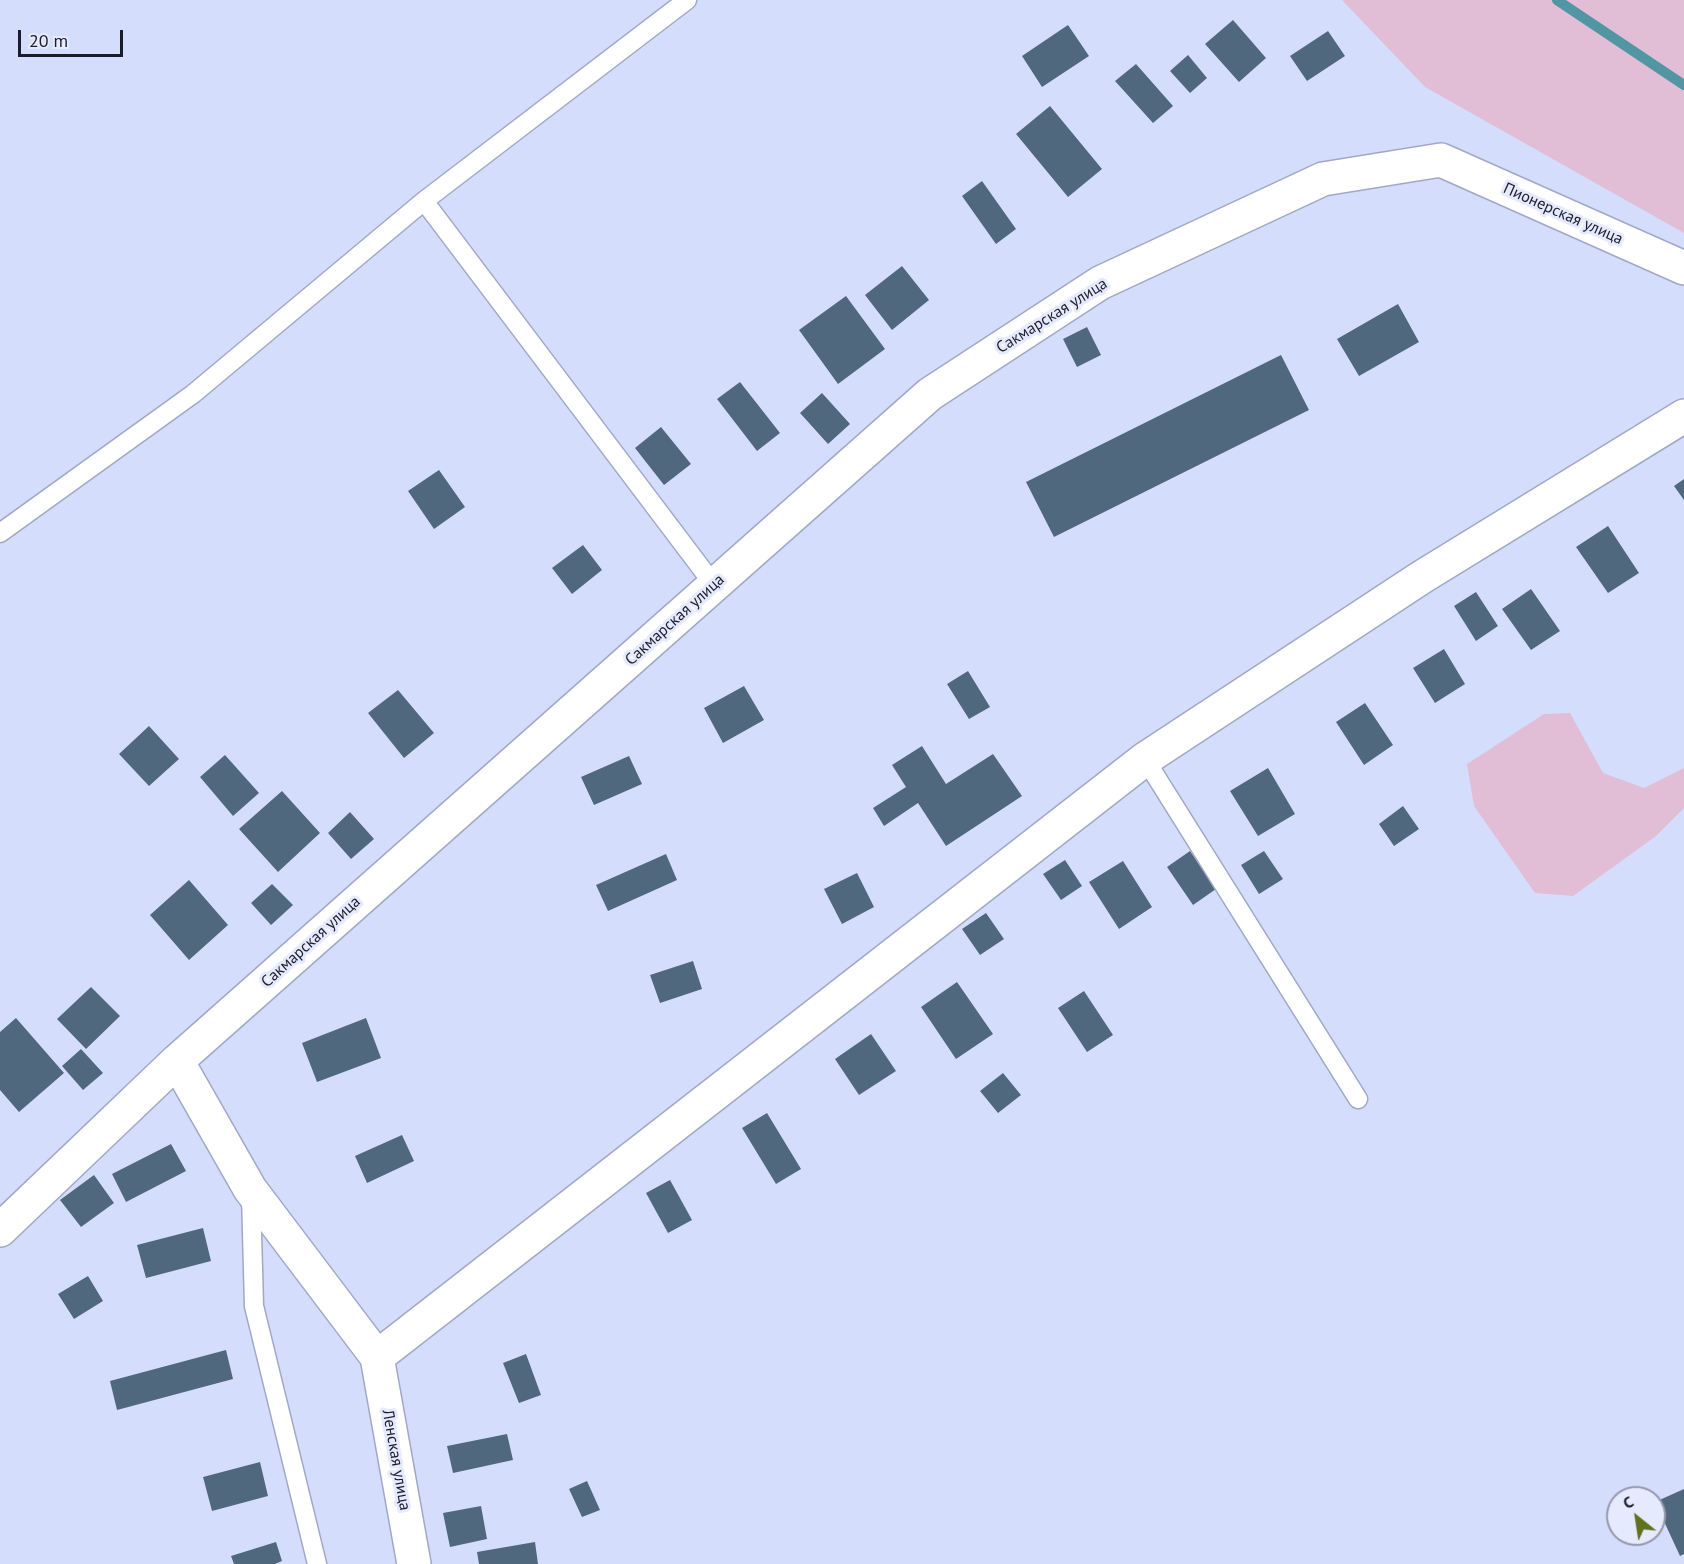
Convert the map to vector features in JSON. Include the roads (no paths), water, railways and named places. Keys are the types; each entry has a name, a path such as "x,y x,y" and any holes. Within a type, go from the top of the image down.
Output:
{"street":[{"name":"Пионерская улица","path":"1442,160 1684,268"},
{"name":"Сакмарская улица","path":"0,1230 177,1061 930,394 1100,283 1323,179 1442,160"},
{"path":"177,1061 250,1189 377,1357 1145,759 1422,577 1684,416"},
{"name":"Ленская улица","path":"377,1357 414,1564"}],"lane":[{"path":"0,533 193,394 424,201 687,0"},
{"path":"424,201 714,585"},
{"path":"1145,759 1358,1099"},
{"path":"250,1189 254,1306 317,1564"}],"waterway":[{"path":"1557,0 1684,85"}]}
